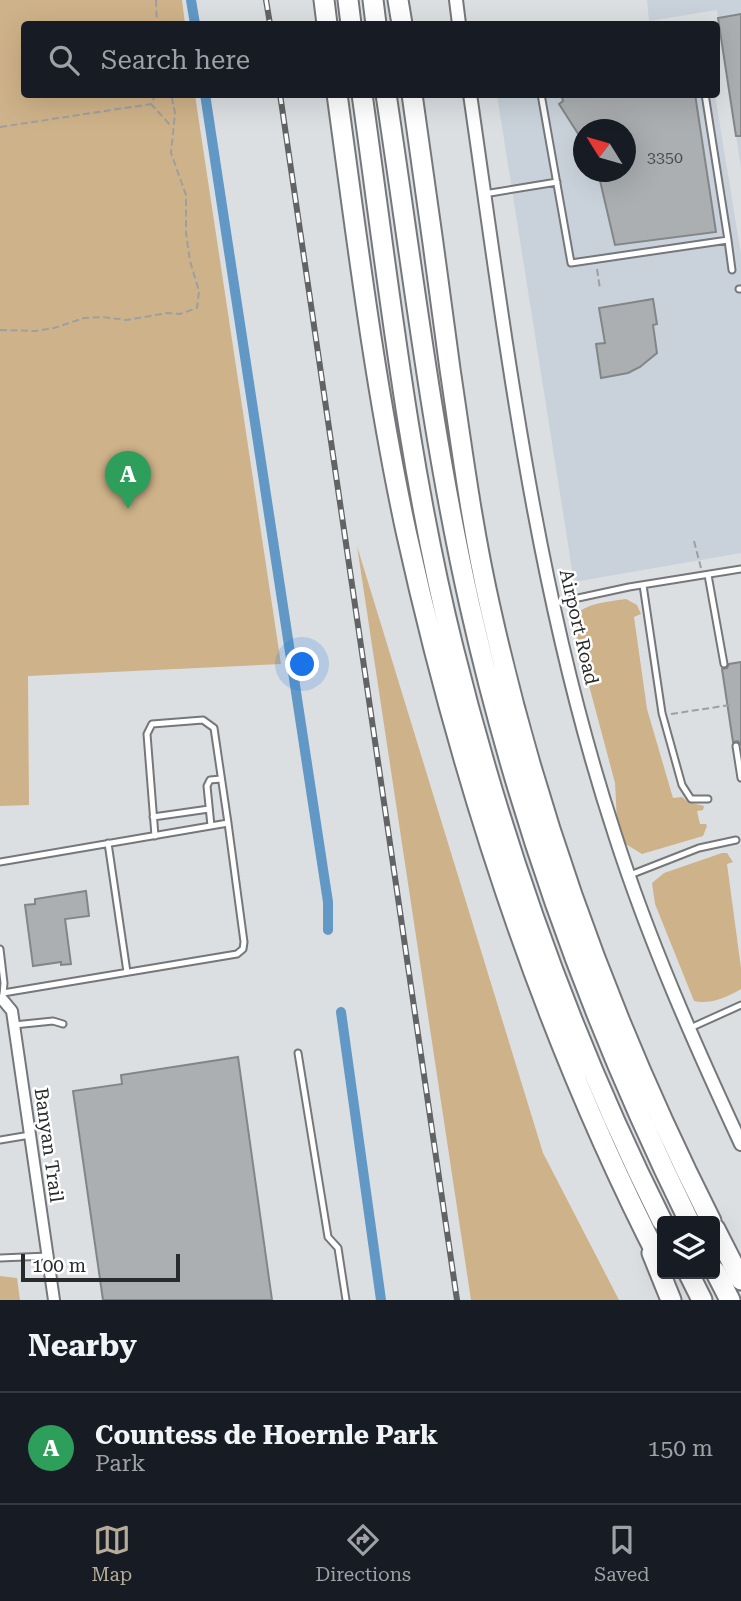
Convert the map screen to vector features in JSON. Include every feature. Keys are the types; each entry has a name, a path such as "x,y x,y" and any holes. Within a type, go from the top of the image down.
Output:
{"highway":[{"path":"324,0 327,21"},
{"path":"348,0 351,21"},
{"path":"373,0 376,21"},
{"path":"398,0 402,21"},
{"path":"338,98 367,304 406,530 456,730 533,972 577,1082 657,1255"},
{"path":"363,98 411,432 431,547 453,645 493,789 544,945 569,1012 659,1216"},
{"path":"387,98 442,468 489,685 522,800 571,947 614,1057 688,1216"},
{"path":"413,98 467,491 490,606 509,683 540,795 591,945 650,1091 709,1216"},
{"path":"636,1213 671,1300"},
{"path":"720,1239 741,1280"},
{"path":"670,1279 680,1300"},
{"path":"692,1279 702,1300"},
{"path":"719,1279 730,1300"}],"street":[{"path":"456,0 460,21"},
{"name":"Airport Road","path":"471,98 528,484 576,703 614,835 667,979 741,1144"},
{"name":"Banyan Trail","path":"2,997 12,1011 54,1300"}],"lane":[{"path":"542,98 571,263 727,240"},
{"path":"706,98 732,270"},
{"path":"484,194 557,182"},
{"path":"553,604 643,585 741,569"},
{"path":"705,575 724,664"},
{"path":"643,585 663,715 685,792 695,800 708,800"},
{"path":"0,949 2,997 237,954 243,949 228,823 214,728 204,720 152,724 147,734 155,836"},
{"path":"736,746 741,778"},
{"path":"211,826 207,786 211,780 221,779"},
{"path":"153,817 209,809"},
{"path":"0,862 228,823"},
{"path":"629,875 699,848 736,840"},
{"path":"108,843 127,972"},
{"path":"688,1029 741,1005"},
{"path":"14,1025 53,1021 62,1024"},
{"path":"298,1053 328,1237 338,1248 346,1300"},
{"path":"0,1140 30,1135"},
{"path":"0,1258 48,1256"}],"path":[{"path":"156,0 157,21"},
{"path":"151,104 154,98"},
{"path":"0,330 35,331 84,318 127,320 167,313 180,314 197,308 199,291 190,261 186,233 186,195 171,153 174,113 172,98"},
{"path":"0,127 151,104"},
{"path":"151,104 172,127"},
{"path":"596,259 600,289"},
{"path":"694,541 705,575"},
{"path":"663,715 730,705"}],"shaded area":[{"path":"0,0 182,0 185,21 21,21 21,98 195,98 281,664 28,676 29,805 0,806"},
{"path":"647,0 741,0 741,168 717,10 649,21"},
{"path":"497,98 715,98 741,254 741,553 574,582"},
{"path":"357,546 543,1153 619,1300 471,1300"},
{"path":"626,599 637,605 641,614 634,617 647,709 673,798 682,797 688,802 704,806 703,810 697,811 700,824 707,826 703,836 642,854 624,843 617,821 615,783 574,629 575,621 571,620 588,607"},
{"path":"727,853 733,862 727,864 741,968 741,989 718,1000 694,1001 655,904 652,883 664,873"},
{"path":"0,1276 17,1278 20,1300 0,1300"}],"building":[{"path":"741,14 741,136 736,136 718,18"},
{"path":"562,98 696,98 716,232 615,245 600,182 636,182 636,119 573,119 573,126 559,104 563,101"},
{"path":"653,299 657,324 653,325 657,353 628,373 601,378 596,344 605,343 599,308"},
{"path":"741,662 741,745 738,741 733,742 722,669 729,664"},
{"path":"86,891 89,916 65,919 71,964 61,965 61,962 33,966 25,905 35,904 35,899"},
{"path":"238,1057 272,1300 103,1300 73,1091 122,1084 121,1075"}],"waterway":[{"path":"191,0 194,21"},
{"path":"206,98 328,902 328,930"},
{"path":"341,1012 381,1300"}],"railway":[{"path":"266,0 270,21"},
{"path":"281,98 457,1300"}],"place":[{"name":"Countess de Hoernle Park","path":"128,509"}]}
